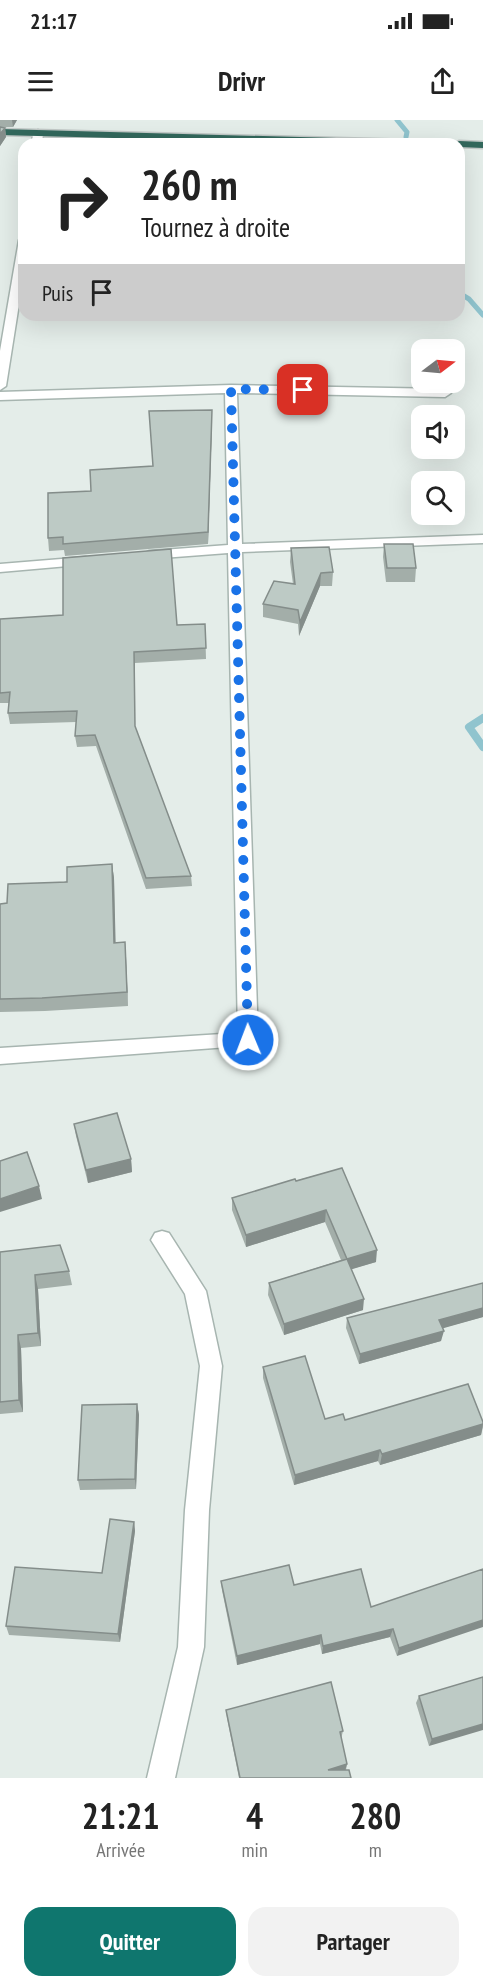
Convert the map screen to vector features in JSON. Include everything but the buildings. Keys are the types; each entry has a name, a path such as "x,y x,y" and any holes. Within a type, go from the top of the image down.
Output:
{"highway":[{"path":"0,132 223,138"},
{"path":"465,144 483,145"}],"street":[{"path":"38,133 38,138"},
{"path":"0,386 18,276"},
{"path":"0,1056 248,1040 231,389"},
{"path":"0,396 231,389 411,392"},
{"path":"130,557 236,548 483,539"},
{"path":"0,568 94,560"},
{"path":"161,1778 191,1647 197,1510 211,1366 195,1292 162,1240"}],"waterway":[{"path":"397,120 407,132 406,137"},
{"path":"465,297 483,315"},
{"path":"483,718 469,727 483,747"}],"route":[{"path":"248,1040 231,389 303,390"}]}
